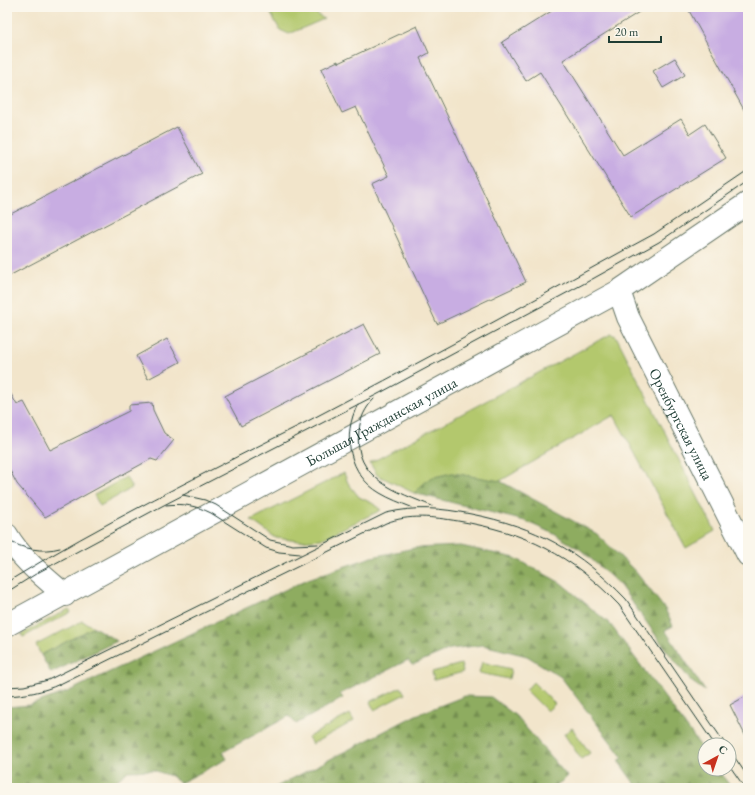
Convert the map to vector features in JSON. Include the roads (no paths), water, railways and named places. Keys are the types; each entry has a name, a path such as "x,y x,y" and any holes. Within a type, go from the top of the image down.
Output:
{"main road":[{"name":"Большая Гражданская улица","path":"7,625 65,595 204,517 618,292 748,203"},
{"name":"Оренбургская улица","path":"618,292 628,317 748,554"},
{"path":"7,535 12,543 31,564 65,595"}],"tram line":[{"path":"7,582 117,519 192,479 385,381 654,234 748,170"},
{"path":"7,592 39,572 162,506 380,393 587,282 659,242 748,181"},
{"path":"374,399 362,418 359,431 359,447 363,461 370,472 392,489 432,506"},
{"path":"358,404 353,416 349,441 351,454 355,465 361,476 369,485 380,493 411,507"},
{"path":"183,495 205,500 216,505 270,540 293,545 318,544"},
{"path":"166,505 172,504 190,506 211,513 266,548 279,552 300,554"},
{"path":"7,687 24,686 48,680 386,513 408,509 438,509 495,519 516,526 556,543 591,567 626,599 721,737"},
{"path":"7,696 34,693 60,684 386,523 403,518 421,517 458,521 482,526 526,539 546,548 583,572 619,605 710,737"},
{"path":"7,540 26,548 40,550 60,548"},
{"path":"737,761 748,777"},
{"path":"737,776 745,788"}]}
